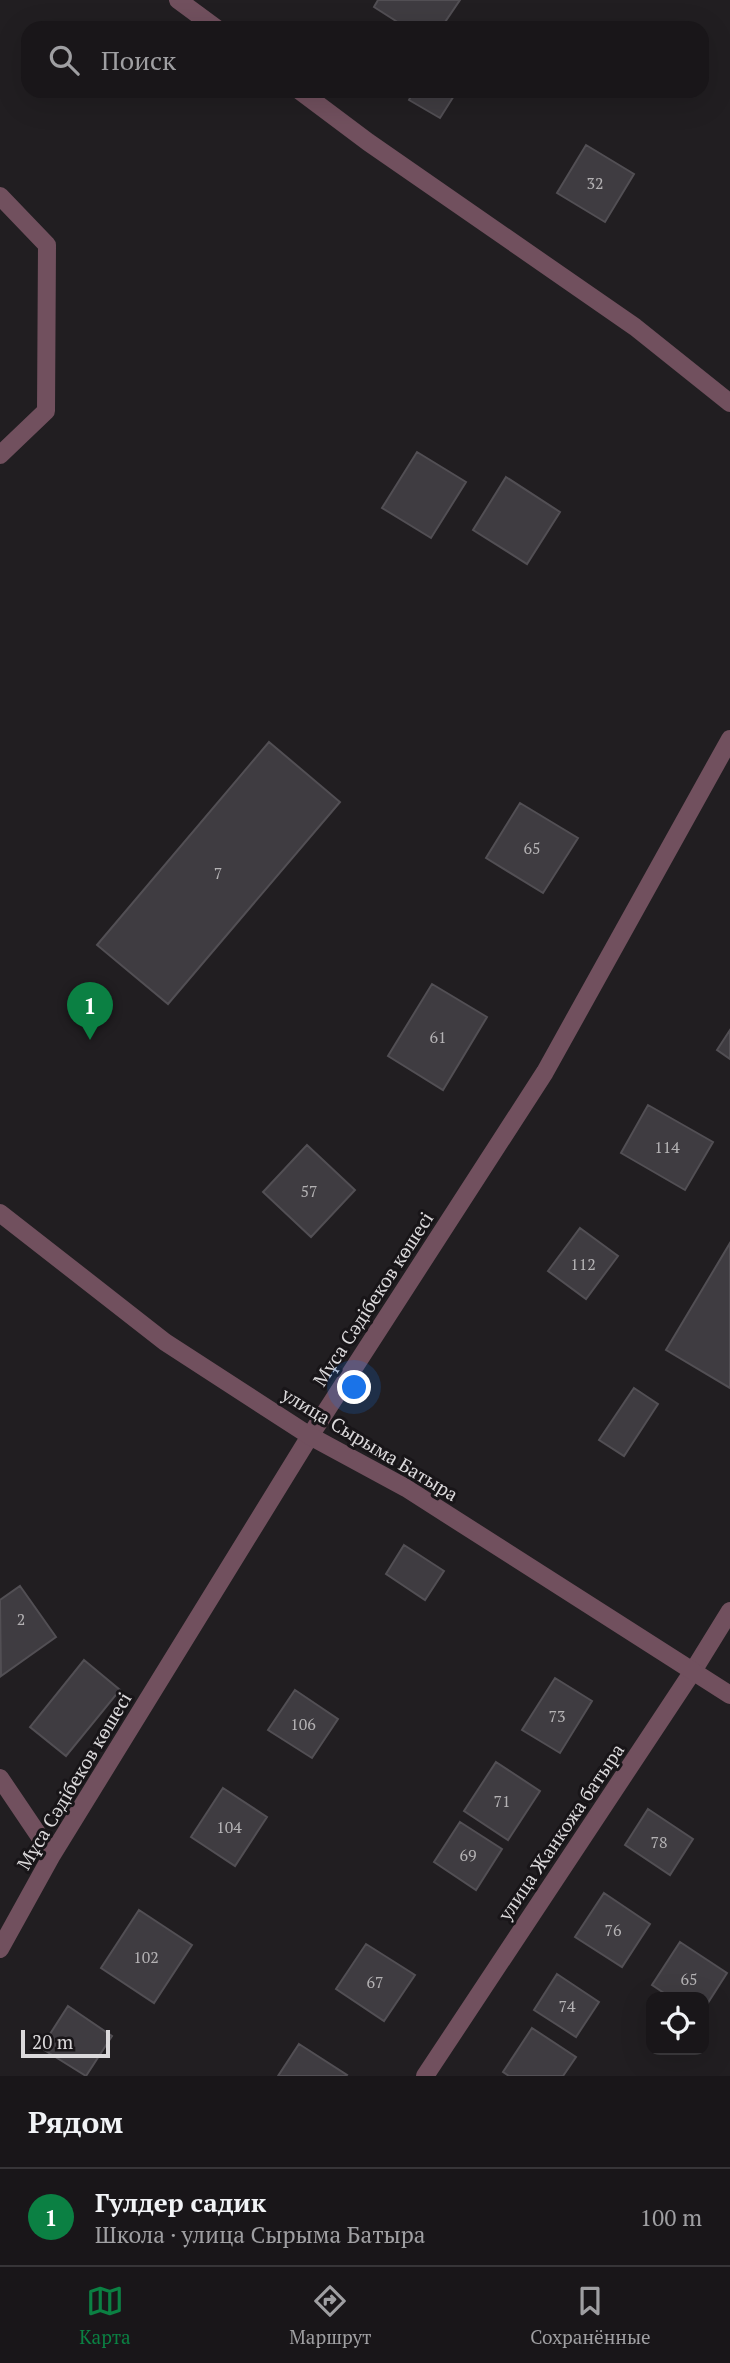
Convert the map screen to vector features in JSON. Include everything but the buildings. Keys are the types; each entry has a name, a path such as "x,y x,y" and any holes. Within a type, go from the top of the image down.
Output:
{"street":[{"path":"178,0 206,21"},
{"path":"309,98 368,142 635,327 730,403"},
{"path":"0,196 47,245 46,411 0,455"},
{"name":"Мұса Сәдібеков көшесі","path":"0,1949 52,1855 310,1436 545,1072 730,739"},
{"name":"улица Сырыма Батыра","path":"0,1213 165,1342 310,1436 406,1488 730,1695"},
{"name":"улица Жанкожа батыра","path":"425,2076 730,1611"},
{"path":"0,1778 52,1855"}],"place":[{"name":"Гулдер садик","path":"90,1040"}]}
